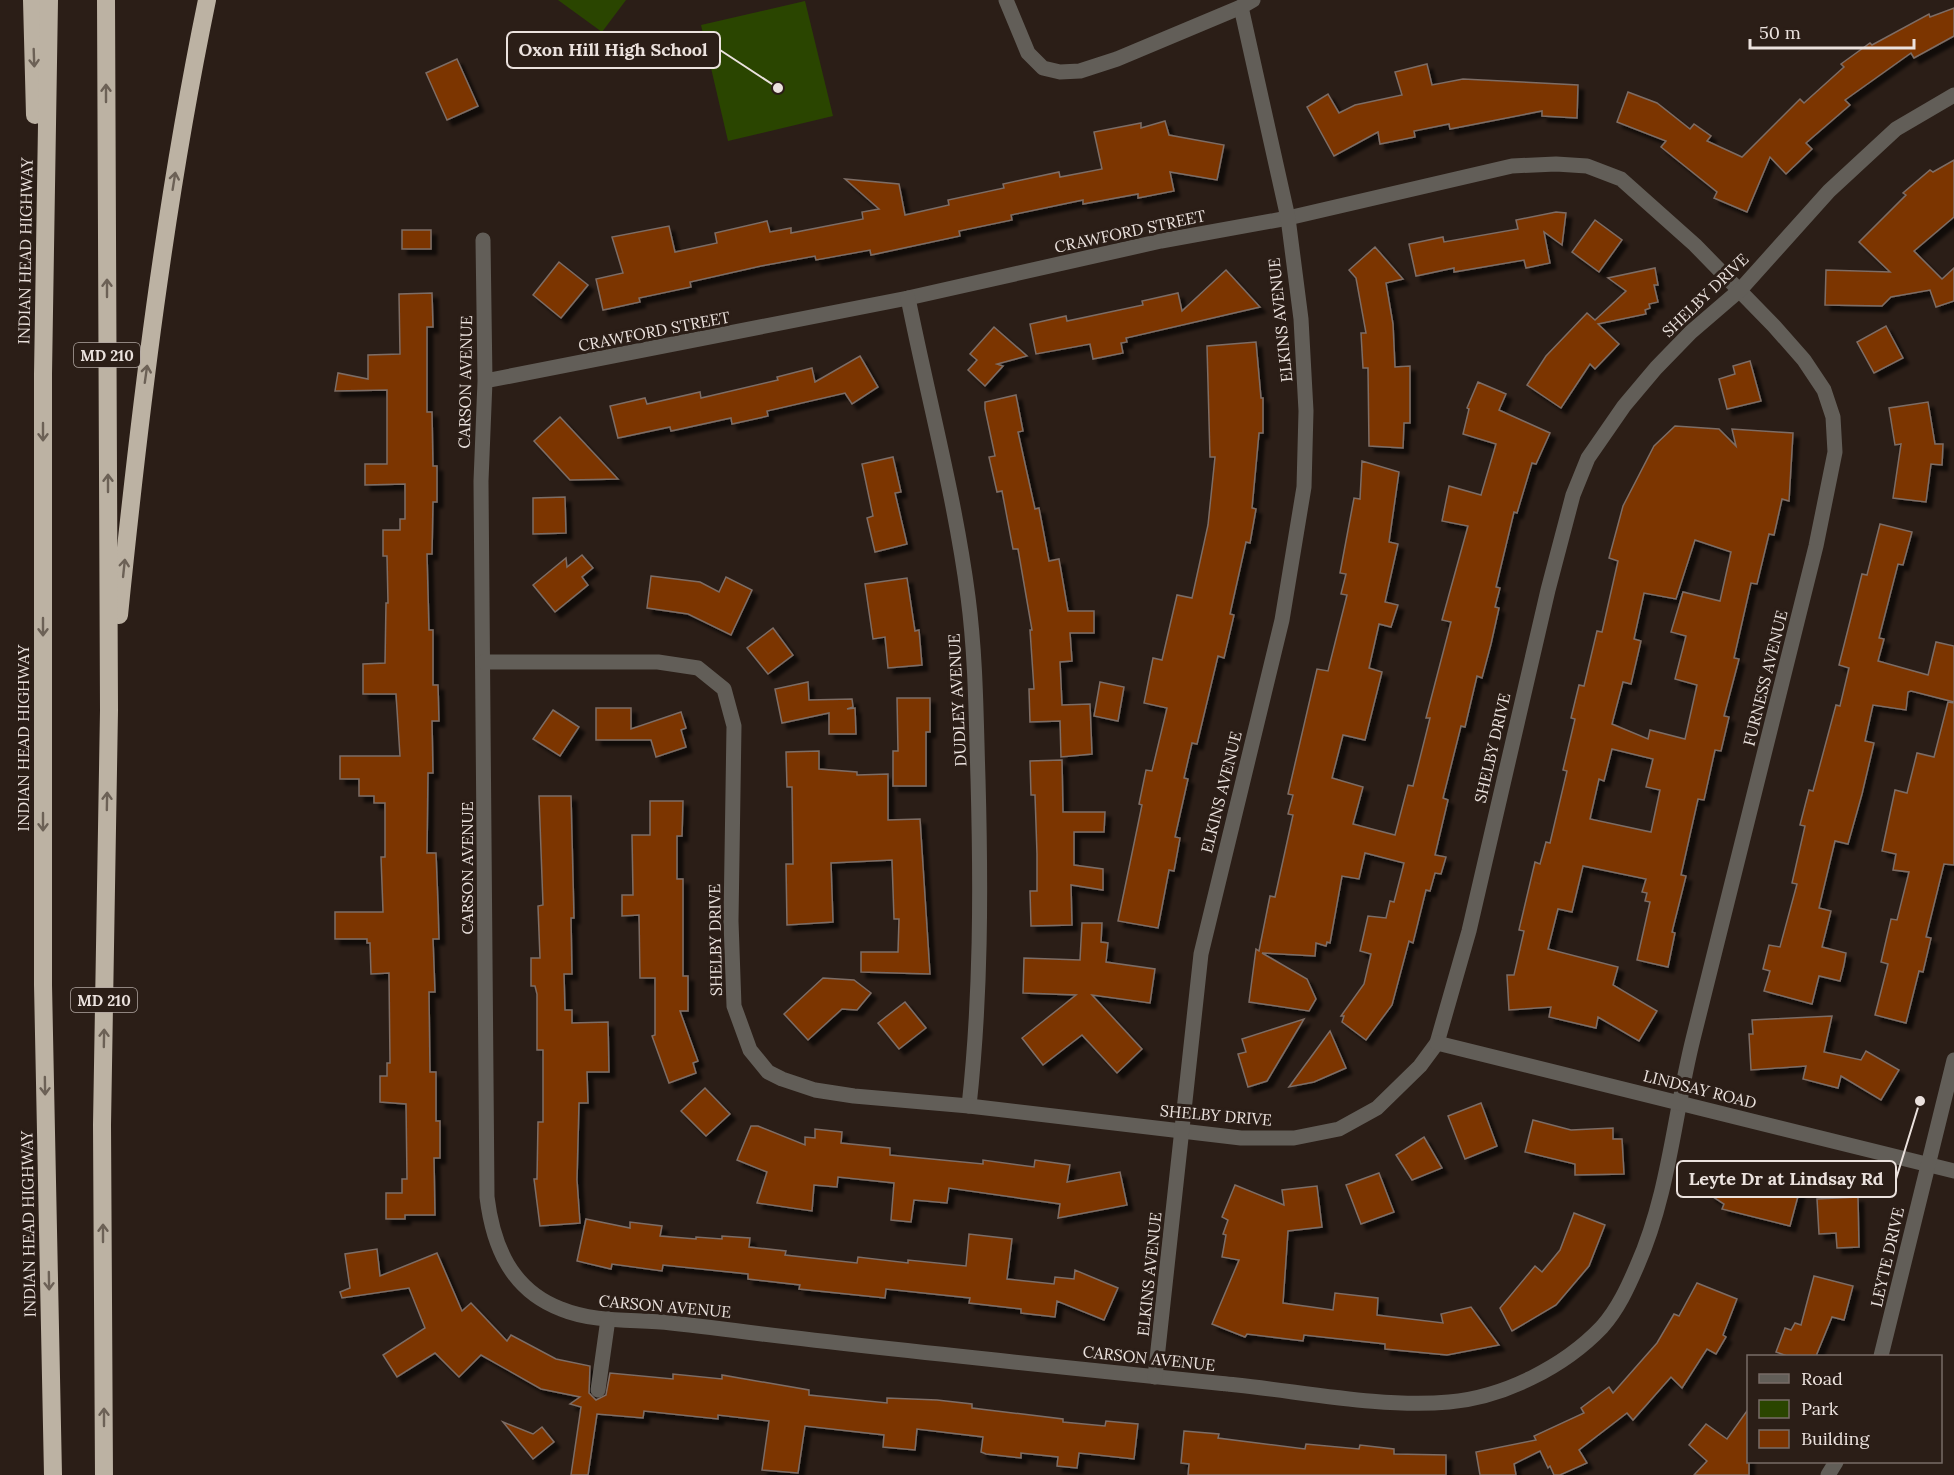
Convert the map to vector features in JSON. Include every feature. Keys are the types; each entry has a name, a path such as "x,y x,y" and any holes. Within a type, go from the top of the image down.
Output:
{"highway":[{"path":"32,0 43,374"},
{"name":"INDIAN HEAD HIGHWAY","path":"48,0 43,374 43,985 52,1475"},
{"name":"MD 210","path":"104,1475 102,1125 109,710 106,0"},
{"path":"109,710 137,440 178,154 207,0"}],"street":[{"path":"1006,0 1028,53 1043,68 1060,72 1080,71 1118,58 1247,3"},
{"name":"ELKINS AVENUE","path":"1155,1377 1203,945 1282,620 1301,515 1306,411 1302,319 1288,218 1247,3"},
{"name":"SHELBY DRIVE","path":"483,662 658,662 698,668 724,689 734,726 732,987 737,1020 750,1050 768,1072 796,1086 854,1096 969,1106 1240,1138 1278,1139 1311,1136 1339,1129 1377,1108 1420,1066 1437,1042 1469,931 1548,590 1579,477 1602,435 1656,368 1691,332 1741,289 1829,191 1896,129 1954,95"},
{"name":"CRAWFORD STREET","path":"485,381 909,298 1161,241 1288,218 1512,166 1556,164 1587,166 1621,179 1741,289"},
{"name":"CARSON AVENUE","path":"483,240 485,381 481,481 485,1149 489,1215 503,1260 527,1288 561,1310 608,1319 670,1323 976,1359 1358,1399 1432,1403 1469,1399 1536,1375 1565,1358 1603,1326 1622,1297 1655,1224 1681,1102"},
{"name":"FURNESS AVENUE","path":"1681,1102 1688,1059 1816,546 1834,452 1833,417 1824,390 1804,360 1741,289"},
{"name":"DUDLEY AVENUE","path":"909,298 948,485 968,595 975,664 980,937 977,1032 969,1106"},
{"name":"LINDSAY ROAD","path":"1437,1042 1954,1171"},
{"name":"LEYTE DRIVE","path":"1881,1355 1926,1165 1954,1060"},
{"path":"598,1390 608,1319"}],"green space":[{"path":"558,0 626,0 602,32"},
{"path":"805,1 833,116 728,141 701,25"}],"building":[{"path":"1954,8 1954,36 1914,58 1911,53 1845,100 1850,105 1806,143 1812,149 1786,174 1770,157 1747,212 1714,198 1717,192 1661,147 1666,141 1617,122 1628,92 1657,103 1690,129 1694,124 1711,136 1707,141 1742,157 1800,99 1804,103 1844,67 1841,64 1870,43 1872,45 1929,14 1930,17"},
{"path":"457,59 478,106 447,120 426,73"},
{"path":"1427,64 1432,85 1463,79 1578,85 1577,118 1542,116 1542,111 1450,129 1449,124 1414,131 1415,137 1380,144 1378,132 1334,156 1307,107 1328,94 1339,113 1355,105 1402,95 1395,72"},
{"path":"1165,121 1169,135 1224,145 1217,180 1170,172 1174,191 1138,198 1138,194 1083,204 1083,200 1011,215 1012,220 959,231 960,236 871,255 870,250 816,260 815,256 761,266 690,282 691,287 639,298 640,302 603,310 596,279 623,273 612,237 669,226 675,252 717,243 715,233 767,221 770,232 791,228 791,233 863,219 862,212 879,209 845,179 899,184 905,215 949,205 948,200 1004,188 1003,184 1059,172 1060,177 1102,169 1094,132 1141,123 1141,128"},
{"path":"1954,160 1954,217 1914,251 1942,279 1954,268 1954,301 1936,307 1930,290 1891,297 1882,306 1825,305 1826,270 1890,272 1859,242 1906,195 1903,193 1930,170 1933,172"},
{"path":"1556,212 1566,213 1562,245 1544,232 1550,263 1526,268 1524,260 1454,272 1454,268 1416,276 1409,244 1443,237 1444,242 1518,229 1516,220"},
{"path":"1595,220 1622,240 1599,272 1572,252"},
{"path":"402,230 431,230 431,249 402,249"},
{"path":"1375,247 1403,279 1386,283 1393,324 1395,367 1410,366 1410,423 1404,423 1403,448 1369,446 1368,368 1363,368 1361,333 1366,333 1356,278 1349,270"},
{"path":"559,262 588,285 561,318 533,295"},
{"path":"1655,268 1658,285 1654,285 1658,302 1649,304 1650,308 1645,310 1646,314 1598,324 1619,344 1595,369 1590,364 1561,408 1527,385 1546,356 1587,313 1595,320 1626,291 1608,278"},
{"path":"1226,270 1260,307 1126,338 1127,342 1121,343 1123,353 1093,359 1090,344 1036,354 1030,324 1066,316 1067,321 1143,305 1142,301 1178,293 1182,311"},
{"path":"432,293 433,327 427,327 427,412 432,412 433,466 437,466 437,502 433,502 432,554 427,554 429,630 433,630 433,685 438,685 439,721 432,721 433,773 428,773 427,853 436,853 439,939 433,939 435,992 429,992 430,1072 436,1072 436,1121 440,1121 440,1158 434,1158 435,1215 405,1215 405,1219 386,1219 386,1193 402,1193 402,1179 407,1179 406,1104 380,1102 380,1076 387,1076 387,1063 390,1063 389,973 371,974 370,943 367,943 367,939 335,939 335,912 383,912 381,857 385,857 385,803 374,803 374,796 359,796 359,779 340,779 340,756 400,756 396,694 363,694 363,664 385,663 386,603 388,603 387,556 383,556 383,530 400,530 400,519 405,519 405,484 365,485 365,464 387,464 387,390 335,391 338,373 368,379 368,355 400,354 399,294"},
{"path":"1886,326 1903,358 1874,373 1857,342"},
{"path":"994,327 1027,356 997,364 1003,366 985,386 968,370 977,360 970,354"},
{"path":"1256,342 1261,398 1263,398 1263,433 1259,433 1252,508 1256,509 1250,543 1246,542 1230,614 1234,615 1224,658 1218,656 1197,744 1192,743 1184,778 1188,779 1175,837 1180,838 1174,871 1169,870 1158,928 1118,921 1142,805 1139,804 1146,770 1152,771 1167,708 1144,703 1153,658 1162,660 1177,595 1192,598 1208,525 1215,457 1210,457 1207,346"},
{"path":"860,356 878,387 852,404 845,393 767,411 768,416 732,424 731,418 671,431 670,427 618,438 610,406 645,398 647,404 700,392 701,398 778,380 777,377 812,368 815,382"},
{"path":"1750,361 1761,401 1727,409 1719,379 1735,374 1733,366"},
{"path":"1478,382 1506,394 1499,410 1550,433 1536,464 1532,463 1517,513 1514,512 1496,587 1500,588 1495,607 1499,608 1491,644 1482,678 1477,676 1465,727 1461,726 1443,798 1448,800 1435,855 1446,857 1441,874 1435,873 1430,891 1426,890 1413,943 1409,941 1392,1005 1366,1040 1342,1022 1344,1016 1341,1016 1364,984 1371,954 1360,951 1368,916 1386,918 1390,901 1394,902 1404,863 1365,853 1359,879 1342,876 1330,943 1327,942 1326,946 1316,943 1315,956 1262,953 1307,979 1316,999 1309,1011 1249,1002 1256,949 1259,951 1270,896 1275,897 1293,815 1288,814 1293,795 1288,794 1317,669 1328,671 1347,595 1341,594 1346,574 1340,573 1354,498 1360,499 1362,461 1399,472 1389,542 1398,544 1385,602 1398,605 1391,627 1379,624 1369,668 1382,672 1365,740 1343,735 1332,778 1363,787 1353,824 1395,835 1408,785 1413,786 1430,718 1426,718 1451,622 1442,620 1468,526 1442,521 1449,486 1481,495 1496,444 1463,434 1469,409 1467,408"},
{"path":"1016,395 1023,431 1018,432 1035,509 1039,508 1049,561 1059,559 1068,611 1094,611 1094,633 1070,633 1072,661 1060,662 1062,705 1090,704 1092,754 1061,757 1060,721 1030,722 1029,689 1034,689 1030,630 1032,630 1018,549 1013,549 1002,491 997,492 989,457 995,456 985,409 985,402"},
{"path":"1928,402 1935,444 1943,444 1942,465 1931,464 1926,502 1893,498 1901,444 1895,445 1889,408"},
{"path":"560,417 618,479 570,480 534,441"},
{"path":"1675,426 1719,429 1736,446 1732,429 1793,433 1789,501 1782,499 1774,535 1769,534 1757,584 1751,583 1734,658 1739,659 1724,716 1729,717 1721,751 1715,750 1704,800 1698,799 1681,875 1686,876 1672,932 1675,933 1668,967 1637,960 1650,902 1645,901 1647,893 1642,892 1646,879 1583,866 1572,912 1558,909 1548,949 1618,967 1613,985 1657,1011 1639,1041 1598,1017 1596,1028 1549,1017 1551,1007 1509,1010 1507,975 1514,975 1524,931 1519,930 1535,862 1540,864 1546,842 1550,843 1567,771 1563,770 1575,719 1571,718 1579,685 1584,686 1597,631 1602,632 1618,561 1609,558 1623,506 1654,446","holes":["1695,540 1731,552 1720,601 1683,592 1671,632 1686,636 1675,679 1697,685 1685,739 1650,730 1648,739 1612,724 1623,682 1631,684 1641,641 1634,639 1644,593 1676,599","1612,749 1653,759 1646,787 1660,790 1651,832 1590,819 1599,779 1604,781"]},
{"path":"893,457 901,492 895,493 907,544 875,552 867,518 873,516 862,464"},
{"path":"565,497 566,533 533,534 533,498"},
{"path":"1880,524 1912,532 1903,565 1898,564 1879,638 1884,639 1878,661 1928,675 1936,642 1954,646 1954,702 1911,691 1908,692 1906,710 1873,705 1865,741 1874,743 1862,794 1848,844 1835,841 1819,908 1831,911 1822,947 1846,953 1844,965 1840,981 1819,976 1812,1004 1764,991 1770,971 1763,969 1769,945 1780,947 1797,884 1792,883 1805,826 1800,825 1809,790 1813,791 1836,705 1840,706 1849,668 1839,665 1862,574 1867,575"},
{"path":"582,555 593,568 582,577 588,585 555,612 533,585 566,558 567,567"},
{"path":"651,576 700,582 719,592 726,577 752,590 731,635 688,614 647,608"},
{"path":"907,578 915,631 919,630 922,665 888,668 885,637 873,639 865,584"},
{"path":"773,628 793,655 768,674 747,648"},
{"path":"808,682 809,700 852,699 853,707 847,709 855,708 856,734 829,734 829,713 782,723 775,689"},
{"path":"1100,682 1124,687 1118,721 1094,716"},
{"path":"897,698 930,698 930,732 926,732 926,786 893,786 893,751 898,751"},
{"path":"1948,702 1954,703 1954,865 1944,864 1926,937 1931,938 1923,972 1919,971 1906,1023 1875,1015 1888,964 1881,962 1891,919 1897,920 1909,872 1893,870 1896,854 1882,851 1895,790 1907,793 1917,753 1934,757"},
{"path":"596,708 631,708 631,729 681,712 686,728 681,730 686,747 656,757 651,740 596,740"},
{"path":"553,710 579,727 560,756 533,739"},
{"path":"819,751 819,769 857,772 857,775 888,774 888,820 920,819 930,974 861,972 861,952 898,952 899,919 894,919 892,860 831,863 833,922 787,925 786,864 793,864 792,787 787,787 786,752"},
{"path":"1062,760 1063,812 1105,812 1104,832 1074,832 1074,865 1103,869 1103,890 1071,885 1072,925 1031,926 1030,891 1037,891 1037,854 1035,795 1031,795 1030,761"},
{"path":"539,796 571,796 574,918 571,918 572,974 564,974 565,1010 572,1010 572,1023 608,1022 609,1072 587,1072 588,1103 579,1103 577,1180 580,1223 540,1226 534,1179 537,1179 538,1122 543,1122 543,1050 537,1050 537,994 535,986 531,986 531,958 540,958 538,906 543,905"},
{"path":"650,801 683,801 682,836 677,836 677,879 683,879 683,976 688,976 688,1011 680,1011 698,1061 693,1063 696,1073 669,1083 652,1036 655,1035 655,978 640,978 639,915 622,916 622,895 633,895 632,835 650,835"},
{"path":"1082,923 1102,923 1101,942 1108,943 1106,962 1155,969 1150,1003 1092,995 1142,1049 1117,1073 1082,1035 1043,1065 1022,1038 1076,995 1023,993 1024,958 1080,960"},
{"path":"823,978 854,980 871,993 857,1010 842,1009 808,1040 784,1014"},
{"path":"905,1002 926,1028 899,1049 878,1023"},
{"path":"1832,1016 1824,1052 1861,1060 1866,1051 1899,1070 1881,1100 1841,1076 1838,1088 1803,1079 1806,1066 1751,1070 1749,1034 1753,1034 1752,1020"},
{"path":"1304,1019 1267,1081 1248,1087 1238,1054 1246,1052 1242,1039"},
{"path":"1330,1031 1346,1068 1314,1082 1289,1087"},
{"path":"705,1088 730,1114 706,1136 681,1111"},
{"path":"1481,1103 1497,1146 1465,1159 1448,1116"},
{"path":"1533,1120 1571,1130 1613,1128 1613,1139 1622,1139 1624,1174 1575,1175 1575,1164 1525,1152"},
{"path":"751,1126 758,1126 805,1145 805,1137 815,1138 815,1129 842,1132 841,1143 890,1148 890,1155 983,1164 983,1160 1034,1167 1035,1160 1070,1165 1067,1182 1120,1172 1127,1205 1058,1218 1060,1204 949,1188 947,1203 914,1200 911,1222 891,1220 894,1183 838,1177 837,1187 814,1185 812,1211 757,1203 767,1172 737,1160"},
{"path":"1424,1137 1442,1168 1412,1180 1396,1155"},
{"path":"1728,1165 1775,1194 1778,1180 1801,1185 1790,1226 1722,1209 1724,1204 1710,1195"},
{"path":"1379,1173 1394,1212 1361,1224 1346,1185"},
{"path":"1235,1185 1284,1205 1282,1190 1317,1186 1322,1227 1288,1231 1283,1303 1333,1310 1335,1293 1378,1298 1377,1315 1443,1323 1441,1314 1471,1307 1499,1345 1447,1355 1385,1349 1385,1344 1304,1335 1303,1341 1247,1334 1245,1337 1212,1324 1239,1260 1222,1257 1226,1235 1223,1234 1228,1220 1222,1217"},
{"path":"1858,1197 1859,1247 1837,1248 1836,1233 1819,1234 1817,1199"},
{"path":"1574,1213 1605,1225 1589,1266 1556,1305 1512,1331 1500,1308 1535,1266 1542,1272 1560,1250"},
{"path":"586,1219 630,1228 630,1222 662,1226 660,1236 696,1239 696,1237 722,1239 722,1236 750,1238 749,1247 786,1251 785,1255 857,1263 858,1257 908,1263 908,1260 966,1266 969,1234 1012,1239 1007,1279 1054,1284 1055,1277 1074,1279 1075,1270 1118,1288 1104,1320 1057,1301 1055,1317 1021,1313 1021,1309 969,1303 970,1298 886,1289 885,1298 799,1289 800,1285 748,1279 748,1274 663,1265 662,1271 612,1264 611,1269 577,1261"},
{"path":"377,1249 380,1276 437,1253 462,1311 471,1303 507,1341 511,1335 556,1359 590,1366 589,1393 596,1400 606,1395 610,1373 673,1379 673,1374 722,1379 722,1375 809,1390 809,1395 887,1403 887,1398 937,1400 972,1404 972,1408 1063,1419 1063,1422 1105,1426 1106,1421 1138,1424 1134,1459 1079,1453 1077,1468 1057,1466 1058,1457 1021,1453 1021,1458 986,1454 981,1452 983,1437 917,1429 915,1450 883,1447 884,1435 805,1426 798,1473 762,1470 769,1421 718,1415 718,1419 644,1411 643,1418 597,1414 588,1475 571,1475 581,1407 570,1404 580,1397 541,1389 481,1355 459,1377 435,1353 397,1377 383,1355 425,1328 409,1288 342,1298 340,1292 350,1288 345,1254"},
{"path":"1814,1276 1853,1286 1844,1320 1832,1317 1816,1355 1784,1355 1776,1352 1785,1328 1791,1330 1795,1323 1801,1325"},
{"path":"1697,1283 1737,1299 1723,1335 1726,1337 1716,1354 1707,1349 1682,1388 1671,1377 1633,1420 1627,1413 1579,1450 1587,1463 1560,1475 1554,1475 1550,1466 1548,1468 1540,1451 1514,1464 1516,1475 1480,1475 1476,1452 1536,1440 1534,1436 1584,1413 1581,1408 1609,1387 1613,1393 1657,1343 1674,1314 1679,1316"},
{"path":"1747,1411 1749,1475 1694,1475 1707,1461 1689,1445 1706,1424 1727,1439"},
{"path":"503,1422 533,1434 542,1427 554,1442 533,1459"},
{"path":"1184,1431 1219,1434 1218,1438 1305,1449 1306,1444 1359,1449 1360,1445 1394,1449 1394,1454 1446,1455 1446,1475 1188,1475 1189,1464 1181,1463"}],"place":[{"name":"Oxon Hill High School","path":"778,88"},
{"name":"Leyte Dr at Lindsay Rd","path":"1920,1101"}]}
